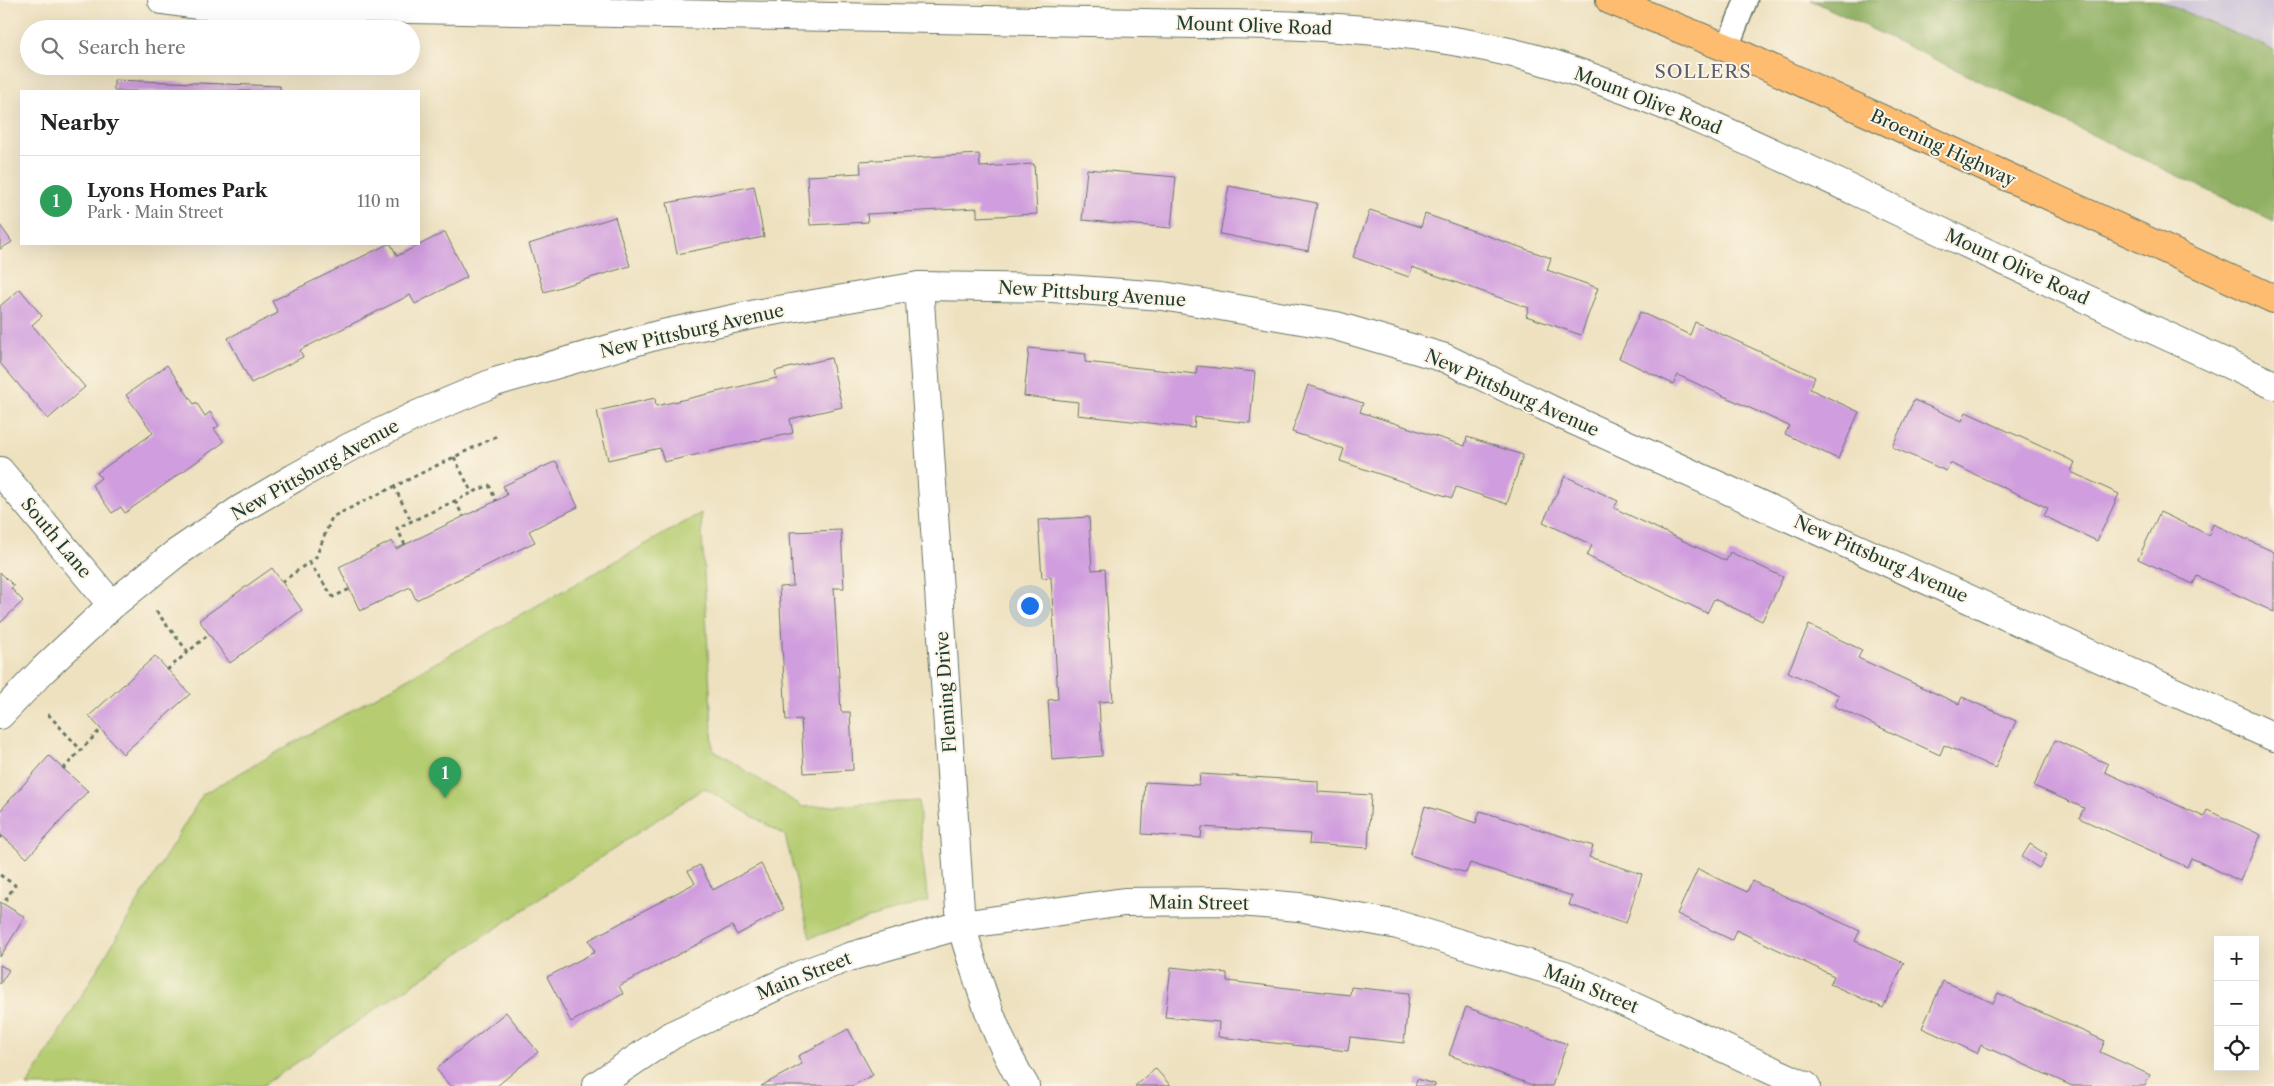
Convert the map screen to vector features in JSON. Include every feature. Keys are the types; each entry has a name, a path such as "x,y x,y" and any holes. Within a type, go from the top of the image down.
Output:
{"main road":[{"name":"Broening Highway","path":"1610,0 1727,48 2274,299"}],"street":[{"name":"Mount Olive Road","path":"162,0 197,5 1270,24 1389,32 1466,43 1531,57 1642,95 1705,121 2063,289 2274,385"},
{"name":"New Pittsburg Avenue","path":"0,715 43,670 112,605 175,554 248,504 348,448 419,414 495,382 658,335 761,313 919,286 1052,288 1163,296 1336,326 1445,358 1571,419 2274,737"},
{"name":"Fleming Drive","path":"919,286 961,925 982,994 1011,1064 1025,1086"},
{"name":"South Lane","path":"0,471 112,605"},
{"name":"Main Street","path":"596,1086 672,1035 800,975 849,957 961,925 1124,902 1217,901 1299,907 1398,925 1565,976 1806,1086"}],"lane":[{"path":"1727,48 1746,0"}],"path":[{"path":"282,582 316,557 332,516 499,434"},
{"path":"454,457 472,493"},
{"path":"405,545 397,528 411,521 489,485 496,501"},
{"path":"394,486 411,521"},
{"path":"455,500 463,516"},
{"path":"309,562 333,597 350,590"},
{"path":"152,607 188,652"},
{"path":"167,670 209,634"},
{"path":"47,714 81,750"},
{"path":"63,768 101,729"},
{"path":"0,875 15,885 3,904"}],"shaded area":[{"path":"2157,0 2274,0 2274,50"}],"green space":[{"path":"1811,0 2157,0 2274,50 2274,222"},
{"path":"701,513 713,750 803,807 919,801 922,854 928,901 865,919 810,938 785,835 704,788 262,1086 27,1086 203,794"}],"building":[{"path":"114,80 280,86 280,90 114,90"},
{"path":"979,154 980,167 1034,164 1037,214 977,217 977,208 867,214 868,222 810,225 807,176 861,173 860,161"},
{"path":"1087,169 1176,177 1171,228 1082,220"},
{"path":"754,186 764,237 677,254 667,203"},
{"path":"1229,186 1317,203 1308,251 1220,234"},
{"path":"1370,210 1421,227 1425,214 1551,258 1547,270 1598,288 1581,335 1526,316 1529,308 1412,267 1409,277 1353,257"},
{"path":"615,217 630,266 544,292 529,244"},
{"path":"0,225 12,242 0,249"},
{"path":"445,232 467,277 415,304 410,295 300,350 303,357 251,383 228,338 278,313 272,301 386,245 392,245 397,256"},
{"path":"20,289 42,316 32,325 85,387 48,419 0,363 0,306"},
{"path":"1640,312 1690,335 1695,322 1815,377 1810,389 1859,412 1838,459 1785,434 1789,426 1678,375 1673,384 1619,358"},
{"path":"1029,348 1086,354 1085,362 1196,374 1197,366 1255,372 1250,423 1195,417 1194,428 1077,415 1078,402 1024,396"},
{"path":"831,358 842,407 790,419 793,433 664,462 660,448 608,460 597,411 655,398 656,406 777,378 775,371"},
{"path":"167,365 194,404 196,402 205,416 210,412 219,426 214,429 224,442 125,513 121,507 112,513 92,485 101,478 97,473 153,433 126,395"},
{"path":"1308,385 1363,403 1360,412 1465,446 1467,437 1523,455 1507,504 1456,487 1452,498 1340,461 1344,449 1292,432"},
{"path":"1914,400 1962,421 1966,412 2075,462 2071,472 2119,494 2097,541 2044,516 2048,508 1950,463 1946,471 1892,447"},
{"path":"556,461 578,507 529,531 535,542 416,600 410,587 360,611 339,567 392,541 396,549 496,501 507,495 503,486"},
{"path":"1565,476 1618,501 1614,508 1726,561 1730,552 1783,577 1762,621 1714,599 1707,613 1587,556 1592,545 1543,522"},
{"path":"2160,512 2209,535 2213,524 2274,552 2274,612 2197,576 2193,584 2138,559"},
{"path":"1089,517 1092,570 1105,569 1113,701 1099,702 1102,756 1052,760 1048,700 1058,699 1051,577 1042,578 1038,520"},
{"path":"841,530 844,588 834,588 841,712 850,712 853,770 804,773 801,719 786,720 779,587 793,586 790,532"},
{"path":"272,568 302,610 230,663 199,620"},
{"path":"0,572 14,586 11,588 23,601 0,623"},
{"path":"1809,625 1862,650 1858,658 1959,704 1962,697 2016,721 1995,768 1944,745 1940,755 1834,706 1839,695 1788,672"},
{"path":"155,656 190,694 123,754 89,716"},
{"path":"2055,740 2108,764 2105,772 2204,817 2207,810 2261,835 2240,881 2191,858 2187,867 2079,818 2084,808 2034,786"},
{"path":"49,756 88,791 27,858 0,834 0,811"},
{"path":"1200,774 1318,781 1318,792 1371,795 1368,848 1309,844 1310,834 1202,827 1201,838 1142,834 1145,782 1199,785"},
{"path":"1425,806 1476,823 1480,811 1593,846 1589,857 1642,874 1626,923 1569,905 1572,896 1470,863 1466,873 1410,855"},
{"path":"2030,844 2047,855 2039,868 2022,857"},
{"path":"761,864 784,909 737,935 732,926 619,986 623,994 571,1022 547,977 595,952 589,940 695,883 688,871 700,865 713,890"},
{"path":"1698,869 1747,892 1752,881 1860,931 1855,941 1904,963 1883,1008 1830,984 1834,976 1736,930 1732,940 1677,914"},
{"path":"0,902 25,917 0,957"},
{"path":"0,965 9,970 0,984"},
{"path":"1171,967 1227,973 1227,981 1350,995 1351,987 1409,993 1404,1043 1350,1037 1348,1051 1218,1037 1219,1022 1165,1017"},
{"path":"1943,981 1993,1003 1998,993 2105,1041 2100,1052 2150,1075 2145,1086 2072,1086 1981,1045 1977,1053 1922,1028"},
{"path":"1466,1007 1567,1044 1552,1086 1535,1086 1449,1055"},
{"path":"506,1012 538,1052 497,1086 450,1086 436,1069"},
{"path":"848,1029 873,1075 852,1086 761,1086 802,1064 798,1056"},
{"path":"1155,1068 1171,1086 1135,1086"},
{"path":"1417,1079 1435,1084 1435,1086 1415,1086"}],"place":[{"name":"Lyons Homes Park","path":"445,798"}],"district":[{"name":"SOLLERS","path":"1703,71"}]}
